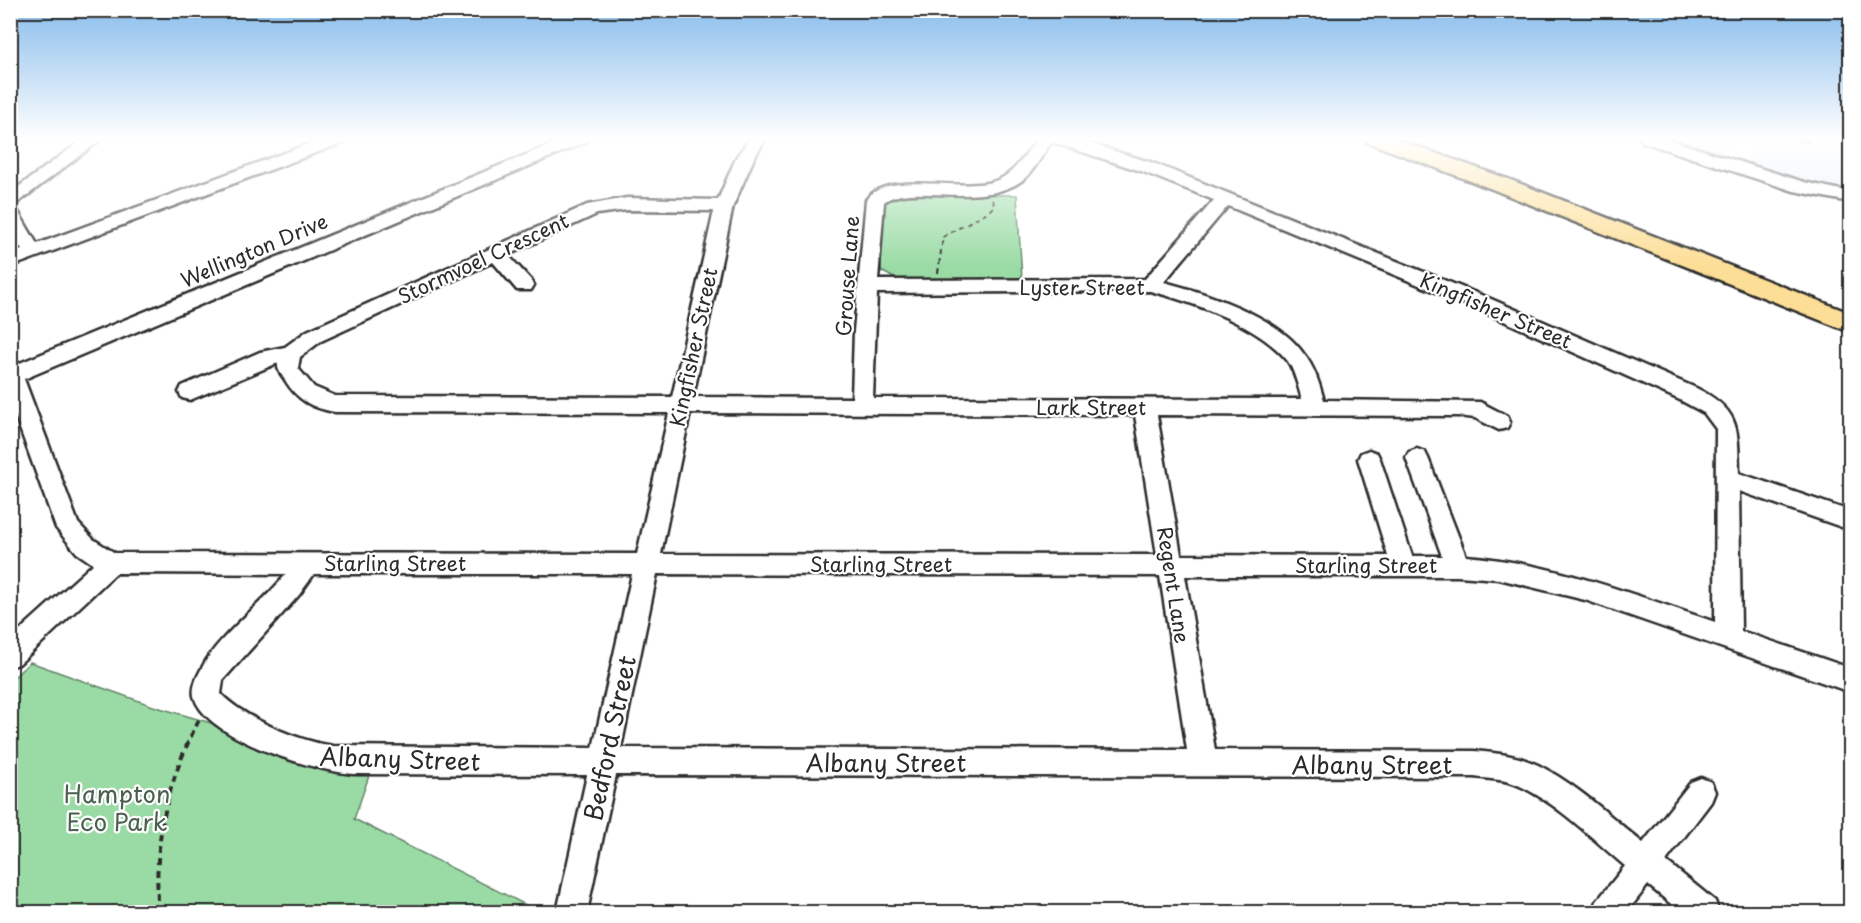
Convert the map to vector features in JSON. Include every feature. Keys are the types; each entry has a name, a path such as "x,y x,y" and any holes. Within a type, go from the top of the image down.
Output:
{"main road":[{"path":"1490,181 1851,323"}],"street":[{"path":"10,202 38,181"},
{"path":"10,261 224,181"},
{"name":"Wellington Drive","path":"11,376 477,181"},
{"name":"Kingfisher Street","path":"646,563 724,206 735,181"},
{"name":"Grouse Lane","path":"862,406 875,200 895,190 978,188 1008,181"},
{"name":"Kingfisher Street","path":"1181,181 1484,303 1704,402 1725,422 1728,637"},
{"path":"1779,181 1800,188 1851,197"},
{"path":"1150,285 1225,199"},
{"name":"Stormvoel Crescent","path":"190,392 267,357 290,354 314,336 585,212 606,205 724,206"},
{"path":"10,212 33,253"},
{"path":"495,253 524,285"},
{"name":"Lyster Street","path":"868,287 1150,285 1178,291 1264,330 1281,341 1296,357 1316,408"},
{"path":"290,354 288,368 304,394 320,402 680,405"},
{"path":"10,656 111,563 85,546 68,528 11,376"},
{"name":"Lark Street","path":"680,405 1470,408 1480,410 1499,422"},
{"name":"Regent Lane","path":"1145,407 1203,763"},
{"path":"1417,458 1458,566"},
{"path":"1369,459 1403,564"},
{"path":"1727,478 1851,520"},
{"name":"Starling Street","path":"111,563 1403,564 1499,568 1585,589 1851,680"},
{"path":"210,701 208,684 216,667 290,588 308,563"},
{"name":"Bedford Street","path":"572,912 646,563"},
{"name":"Albany Street","path":"210,701 226,715 288,747 333,760 603,763 1474,764 1507,768 1528,775 1572,803 1704,912"},
{"path":"1608,912 1701,792"}],"path":[{"path":"938,287 941,239 995,206 989,195"},
{"path":"159,912 156,892 170,780 187,741 210,701"}],"shaded area":[{"path":"1805,181 1850,181 1850,188"}],"green space":[{"path":"895,194 1017,195 1022,280 896,279 881,271 883,202"},
{"name":"Hampton Eco Park","path":"30,662 153,706 371,770 354,819 540,912 11,912 11,680"}]}
